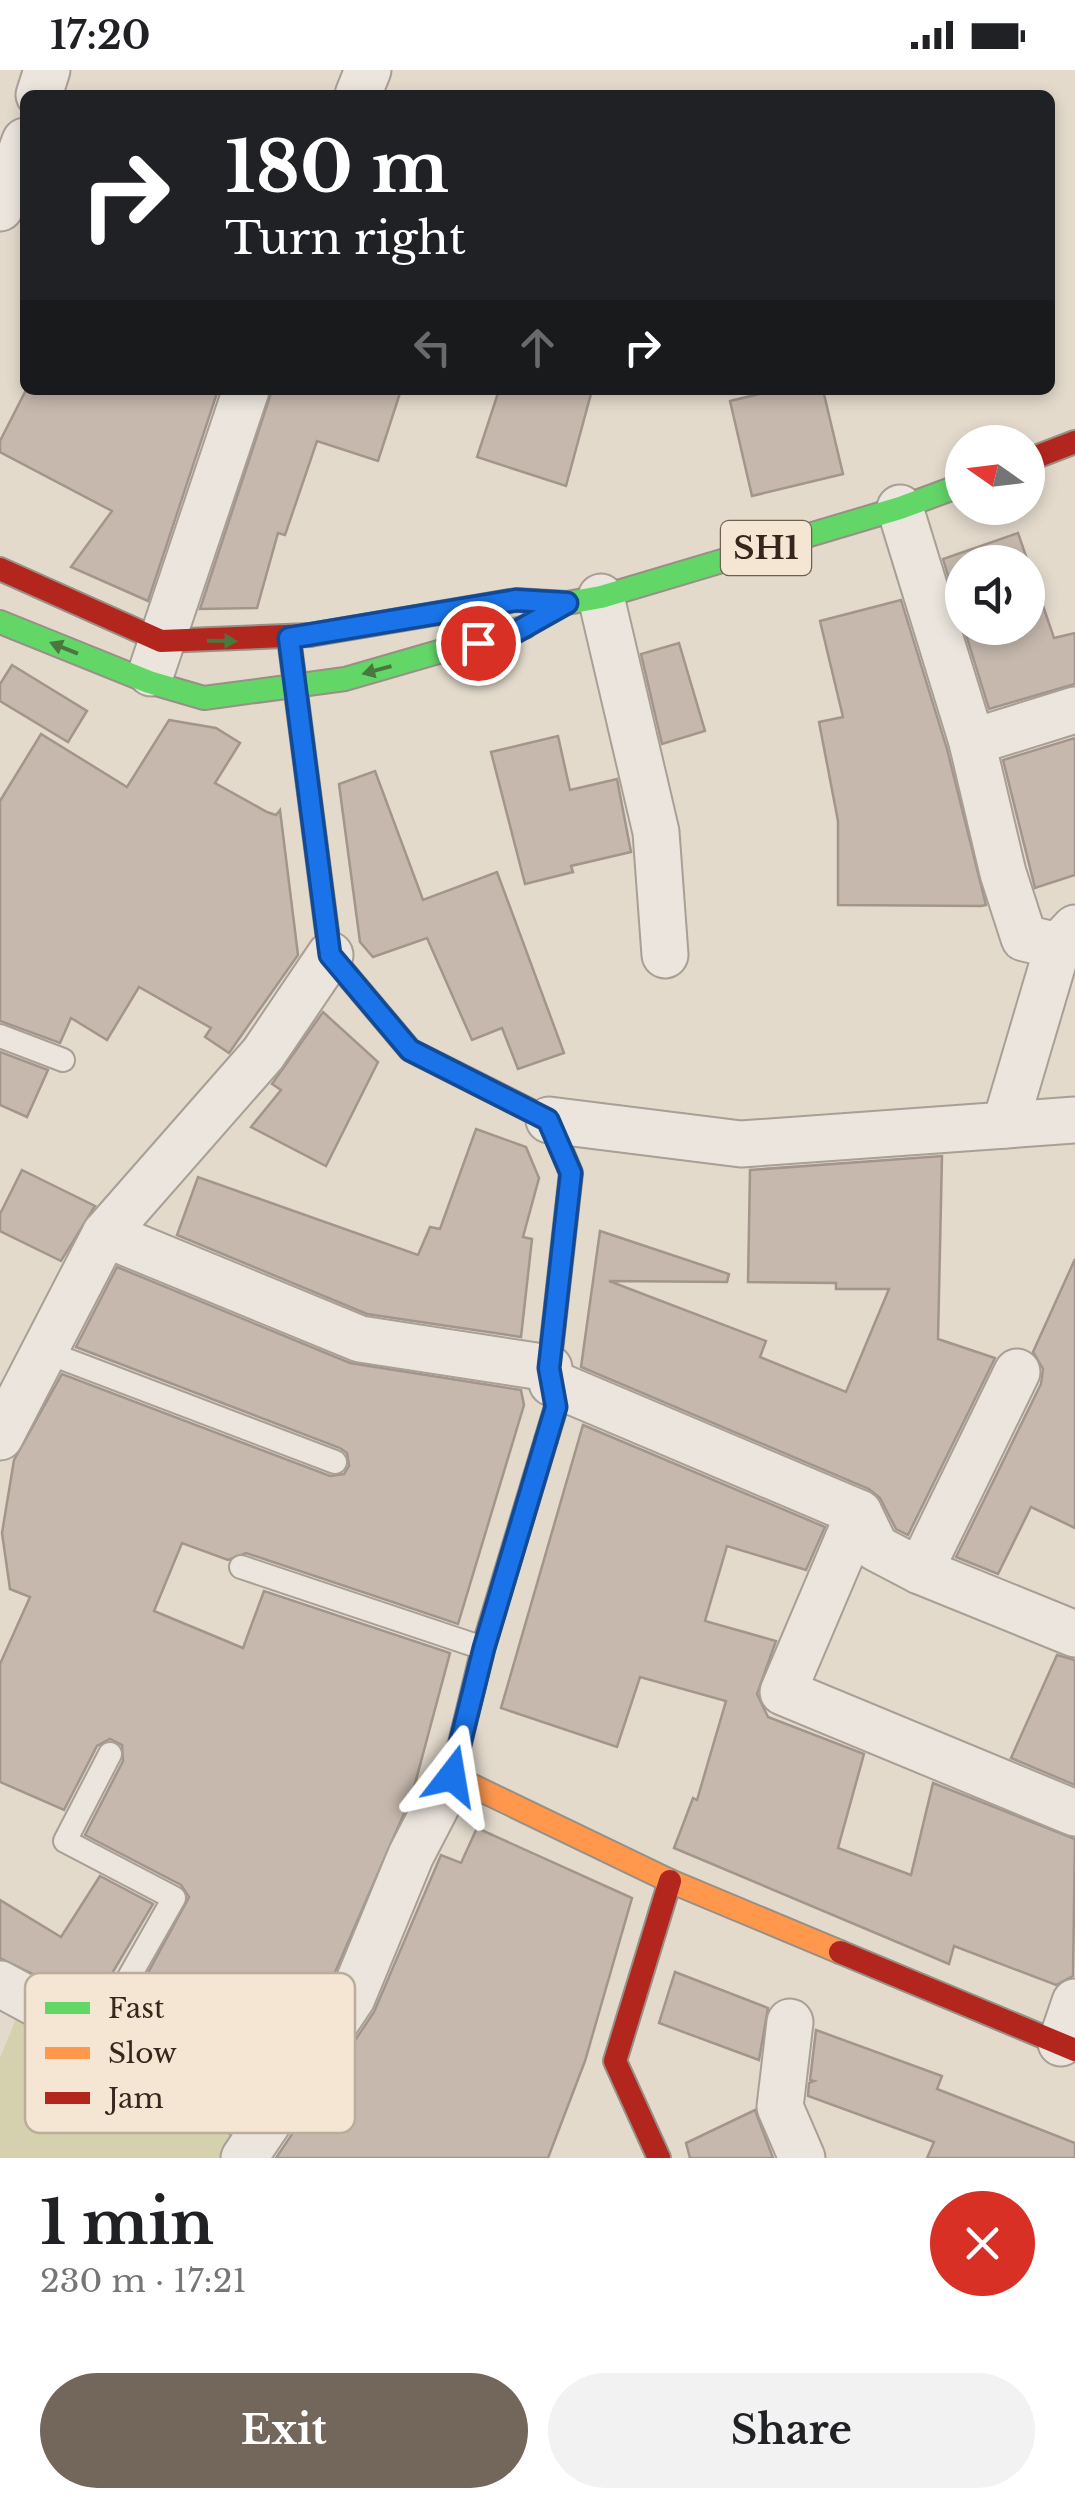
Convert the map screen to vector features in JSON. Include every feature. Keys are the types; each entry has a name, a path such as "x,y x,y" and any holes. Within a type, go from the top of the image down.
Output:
{"street":[{"path":"0,208 20,154"},
{"path":"155,661 244,395"},
{"path":"1045,453 1075,442"},
{"name":"SH1","path":"0,569 155,661 204,698 345,679 512,634 584,600 900,508 945,491"},
{"path":"900,508 972,742 1003,873 1024,938 1066,937 1006,1125"},
{"name":"SH1","path":"0,622 155,661 516,600 584,600"},
{"path":"584,600 656,832 665,955"},
{"path":"289,638 330,955 410,1050 548,1120 742,1144 1075,1120"},
{"path":"972,742 1075,710"},
{"path":"0,1437 105,1234 263,1054 330,955"},
{"path":"355,1991 411,1855 452,1776 484,1648 556,1407 550,1376 571,1173 548,1120"},
{"path":"105,1234 360,1340 550,1376 859,1513 876,1548 920,1571 1075,1634"},
{"path":"920,1571 1017,1372"},
{"path":"859,1513 783,1692 1075,1812"},
{"path":"452,1776 670,1881 1070,2032"},
{"path":"659,2158 615,2061 670,1881"},
{"path":"0,1984 25,1998"},
{"path":"790,2022 780,2107 802,2158"}],"lane":[{"path":"0,1036 63,1060"},
{"path":"46,1352 335,1462"},
{"path":"241,1567 484,1648"},
{"path":"110,1754 65,1840 174,1898 132,1973"}],"shaded area":[{"path":"25,1997 25,2133 243,2133 229,2158 0,2158 0,2058"}],"building":[{"path":"23,395 216,395 148,601 71,567 112,511 0,452 0,441"},
{"path":"270,395 399,395 378,461 317,441 285,535 278,533 257,608 200,609"},
{"path":"497,395 591,395 566,486 477,457"},
{"path":"755,395 824,395 843,474 752,496 730,401"},
{"path":"1018,533 1022,545 983,545"},
{"path":"901,600 947,749 986,905 838,905 838,821 819,722 843,717 820,621"},
{"path":"1045,612 1054,638 1075,633 1075,684 989,709 969,645 1045,645"},
{"path":"679,643 705,731 662,744 641,654"},
{"path":"12,665 87,711 68,742 0,701 0,684"},
{"path":"169,720 216,728 240,743 215,783 267,812 276,815 280,810 298,955 229,1053 205,1037 211,1028 139,987 107,1040 71,1018 60,1043 0,1021 0,801 41,734 127,787"},
{"path":"558,736 570,790 617,779 631,852 571,866 573,872 525,884 491,752"},
{"path":"1075,738 1075,875 1035,888 1003,760"},
{"path":"375,771 423,900 497,872 564,1053 518,1069 502,1028 472,1040 427,938 373,957 360,942 339,784"},
{"path":"323,1012 378,1062 326,1166 251,1127 281,1090 272,1084"},
{"path":"0,1052 48,1070 27,1117 0,1105"},
{"path":"476,1129 526,1147 539,1178 523,1237 532,1239 521,1337 367,1314 177,1235 198,1177 418,1255 430,1227 440,1229"},
{"path":"942,1156 938,1339 995,1358 908,1535 896,1529 880,1498 869,1489 581,1367 600,1231 729,1274 727,1282 609,1281 766,1341 760,1357 846,1392 889,1289 836,1289 836,1283 748,1282 750,1170"},
{"path":"22,1170 95,1206 61,1261 0,1231 0,1214"},
{"path":"1075,1259 1075,1528 1031,1507 998,1574 956,1557 1041,1384 1043,1369 1033,1352"},
{"path":"117,1267 350,1363 521,1390 524,1405 458,1624 246,1553 228,1560 182,1543 154,1611 243,1648 264,1591 450,1653 412,1795 335,1973 148,1973 189,1897 181,1885 85,1835 123,1761 122,1745 110,1739 97,1746 64,1810 0,1782 0,1664 30,1597 10,1589 2,1533 14,1460 62,1374 330,1476 344,1474 349,1466 347,1453 340,1448 76,1347"},
{"path":"583,1425 825,1527 806,1570 727,1546 705,1621 776,1641 757,1694 768,1717 864,1754 838,1848 911,1875 933,1783 1075,1839 1073,1976 1056,1985 954,1946 949,1964 674,1848 693,1798 697,1800 726,1701 640,1677 617,1747 501,1708"},
{"path":"1057,1655 1075,1660 1075,1785 1011,1758"},
{"path":"477,1828 632,1898 585,2061 548,2158 276,2158 293,2133 355,2133 355,2040 374,2012 441,1855 461,1863"},
{"path":"100,1876 153,1904 112,1973 31,1973 0,1958 0,1900 61,1937"},
{"path":"675,1972 768,2008 759,2060 659,2023"},
{"path":"816,2030 942,2076 937,2089 1075,2143 1075,2158 927,2158 934,2142 808,2096 809,2083 814,2081 810,2080"},
{"path":"755,2110 773,2158 690,2158 686,2143"}],"traffic: fast":[{"path":"310,635 516,600 567,603 601,597 945,491"},
{"path":"0,622 149,682 204,698 345,679 525,627"},
{"path":"289,638 330,955 410,1050 549,1120 571,1173 549,1368 556,1407 546,1440"}],"traffic: slow":[{"path":"546,1440 483,1648 452,1776 670,1881 840,1952"}],"traffic: jam":[{"path":"1045,453 1075,442"},
{"path":"0,569 161,641 310,635"},
{"path":"659,2158 615,2061 670,1881"},
{"path":"840,1952 1075,2050"}],"route":[{"path":"452,1776 484,1648 556,1407 549,1368 571,1173 548,1120 410,1050 330,955 289,638 516,600 567,603 512,634 478,643"}]}
